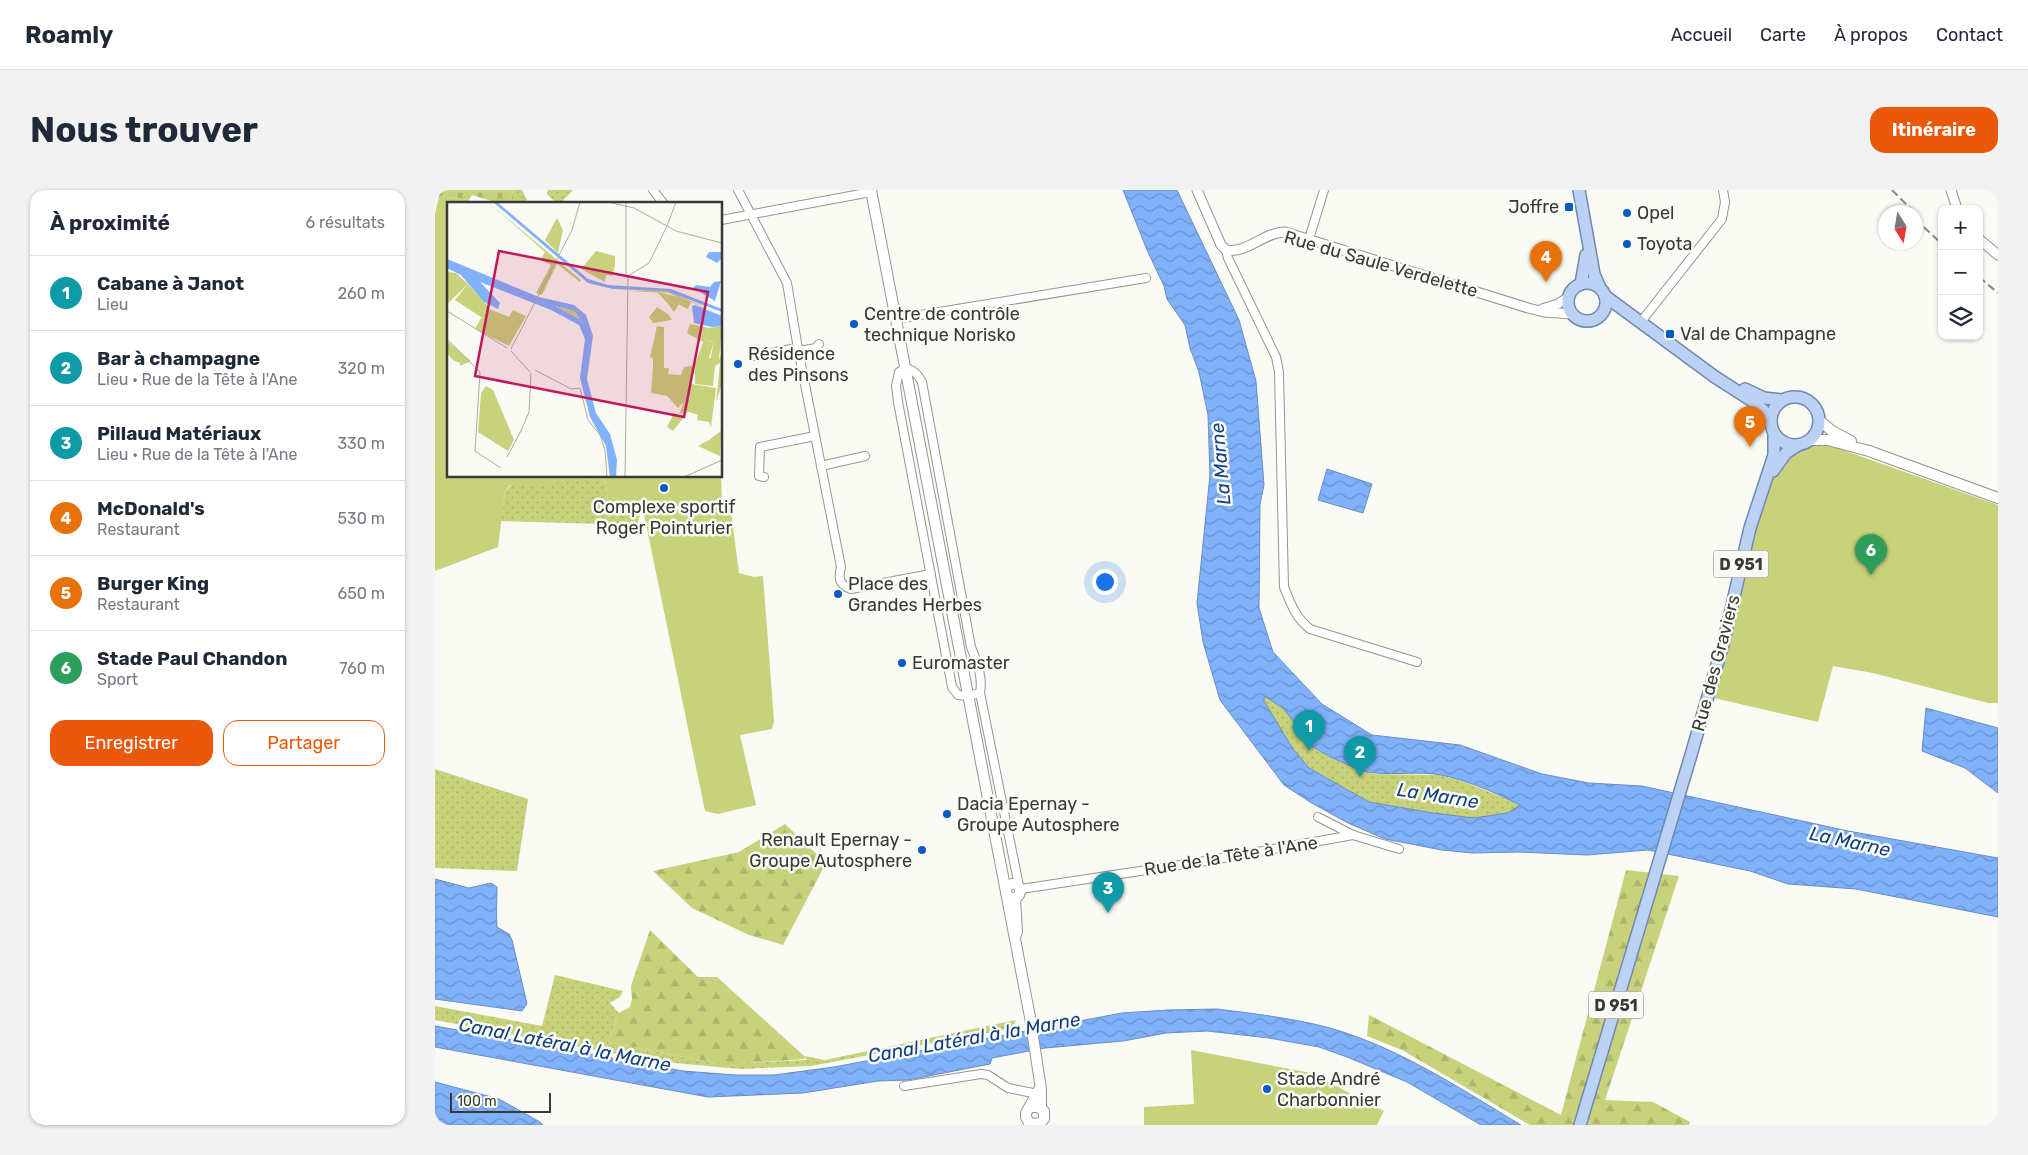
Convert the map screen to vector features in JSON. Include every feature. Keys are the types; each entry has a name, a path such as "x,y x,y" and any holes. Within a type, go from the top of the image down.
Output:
{"main road":[{"path":"1579,190 1594,274 1603,292 1605,307 1600,316"},
{"path":"871,191 1003,874 1014,890 1015,939 1039,1074 1035,1120"},
{"path":"1586,233 1586,265 1581,284 1569,297 1570,309 1580,319 1590,320 1600,316 1617,314 1639,322"},
{"path":"1581,284 1591,284 1603,292 1639,322 1754,402 1763,410 1771,422 1774,434 1785,443 1798,445 1809,440 1817,431 1819,420 1813,405 1799,397 1790,397 1782,400 1773,409 1771,422"},
{"path":"1699,365 1754,394 1764,398 1782,400"},
{"path":"1819,420 1831,431 1869,451"},
{"name":"Rue des Graviers","path":"1580,1125 1723,644 1750,528 1775,450 1774,434"},
{"path":"1809,440 1828,440 1869,451 1998,498"},
{"name":"Rue des Graviers","path":"1764,485 1782,457 1798,445"},
{"path":"1035,1120 1039,1074"}],"street":[{"path":"653,190 662,202"},
{"path":"738,190 787,283 798,349 841,567 839,578 842,585 851,589 931,574"},
{"path":"1197,190 1221,245 1226,250 1277,357 1279,372 1284,586 1290,602 1299,620 1310,629 1417,662"},
{"path":"1309,239 1324,190"},
{"path":"1639,322 1722,219 1725,202 1723,190"},
{"path":"1951,190 1956,205"},
{"path":"723,220 871,191"},
{"name":"Rue du Saule Verdelette","path":"1226,250 1236,250 1279,232 1309,239 1538,310 1573,314"},
{"path":"1983,242 1998,255"},
{"path":"896,319 1146,278"},
{"path":"1538,310 1558,304 1569,297"},
{"path":"755,356 816,348 819,344"},
{"path":"981,693 968,696 958,695 952,687 896,386 899,372 905,369 917,374 922,382 971,647 982,684 981,693 1014,890"},
{"path":"764,477 759,476 760,447 815,436"},
{"path":"821,466 865,456"},
{"path":"1318,817 1353,836 1399,849"},
{"name":"Rue de la Tête à l'Ane","path":"1014,890 1206,861 1353,836"},
{"path":"904,1086 981,1074 988,1075 1008,1088 1037,1094"}],"green space":[{"path":"435,190 513,190 510,202 495,202 472,195 469,200 439,196 440,192"},
{"path":"513,190 522,190 527,200 525,202 510,202"},
{"path":"548,190 573,190 562,202 555,202 547,194"},
{"name":"Complexe sportif Roger Pointurier","path":"439,196 469,200 468,202 447,202 447,478 605,478 519,486 510,485 505,492 498,547 435,571 435,214"},
{"path":"1818,443 1826,444 1998,505 1998,703 1988,703 1873,673 1833,666 1818,722 1714,698 1760,513 1773,478 1785,461 1794,454"},
{"path":"605,478 610,517 641,511 637,525 501,521 505,492 511,485"},
{"name":"Complexe sportif Roger Pointurier","path":"605,478 721,478 722,500 610,517"},
{"path":"730,504 739,573 754,577 763,576 774,721 772,729 740,735 756,805 718,814 705,811 644,514"},
{"path":"1266,697 1284,709 1312,746 1318,751 1373,774 1440,775 1465,782 1521,805 1508,813 1474,818 1369,802 1309,768 1293,749 1264,701"},
{"path":"435,769 528,799 517,871 435,868"},
{"path":"785,824 826,863 783,945 749,935 692,908 653,871 739,852"},
{"path":"1626,870 1679,876 1605,1100 1653,1102 1690,1122 1689,1125 1530,1125 1402,1050 1367,1036 1369,1015 1561,1115"},
{"path":"650,930 698,977 717,977 804,1056 805,1059 716,1063 608,1042 619,1013 630,1007 632,999 631,986"},
{"path":"555,975 623,991 620,997 610,1003 619,1013 608,1042 716,1063 807,1060 804,1056 825,1060 1016,1020 1013,1028 811,1066 740,1069 654,1061 435,1020 435,1006 542,1026"},
{"name":"Stade André Charbonnier","path":"1191,1050 1311,1073 1384,1111 1377,1125 1144,1125 1144,1107 1194,1104"}],"water":[{"name":"La Marne","path":"1123,190 1177,190 1239,320 1256,381 1264,485 1260,504 1259,608 1273,652 1322,704 1372,735 1460,745 1542,774 1589,783 1642,786 1848,831 1998,858 1998,917 1856,889 1788,884 1750,871 1648,850 1587,855 1518,852 1472,853 1442,850 1385,839 1348,823 1284,785 1220,700 1203,642 1197,603 1210,475 1208,415 1199,372 1190,348 1185,325 1167,299 1164,286","holes":["1266,697 1284,709 1312,746 1324,754 1352,767 1375,773 1425,773 1451,777 1481,787 1520,805 1508,813 1474,818 1369,802 1309,768 1293,749 1264,698"]},
{"path":"1327,469 1372,484 1363,513 1318,500"},
{"path":"1926,708 1998,728 1998,793 1965,768 1922,751"},
{"path":"435,879 469,888 491,883 497,887 497,927 509,934 512,940 527,1004 522,1011 435,999"},
{"path":"1217,1009 1314,1024 1369,1041 1447,1080 1521,1125 1481,1125 1407,1082 1319,1047 1269,1038 1207,1031 1166,1033 1123,1041 1045,1048 992,1058 990,1064 908,1080 878,1081 803,1093 708,1097 435,1047 435,1026 683,1071 735,1075 774,1075 834,1067 1122,1013"},
{"path":"435,1082 499,1099 543,1125 435,1125"}],"railway":[{"path":"1892,190 1907,205"},
{"path":"1923,226 1938,240"},
{"path":"1983,280 1998,293"}],"place":[{"name":"Joffre","path":"1569,207"},
{"name":"Opel","path":"1627,213"},
{"name":"Toyota","path":"1627,244"},
{"name":"McDonald's","path":"1546,282"},
{"name":"Centre de contrôle technique Norisko","path":"854,324"},
{"name":"Val de Champagne","path":"1670,334"},
{"name":"Résidence des Pinsons","path":"738,364"},
{"name":"Burger King","path":"1750,447"},
{"name":"Complexe sportif Roger Pointurier","path":"664,488"},
{"name":"Stade Paul Chandon","path":"1871,575"},
{"name":"Place des Grandes Herbes","path":"838,594"},
{"name":"Euromaster","path":"902,663"},
{"name":"Cabane à Janot","path":"1309,751"},
{"name":"Bar à champagne","path":"1360,777"},
{"name":"Dacia Epernay - Groupe Autosphere","path":"947,814"},
{"name":"Renault Epernay - Groupe Autosphere","path":"922,850"},
{"name":"Pillaud Matériaux","path":"1108,913"},
{"name":"Stade André Charbonnier","path":"1267,1089"}],"water label":[{"name":"Canal Latéral à la Marne","path":"974,1037"},
{"name":"Canal Latéral à la Marne","path":"565,1044"}]}
